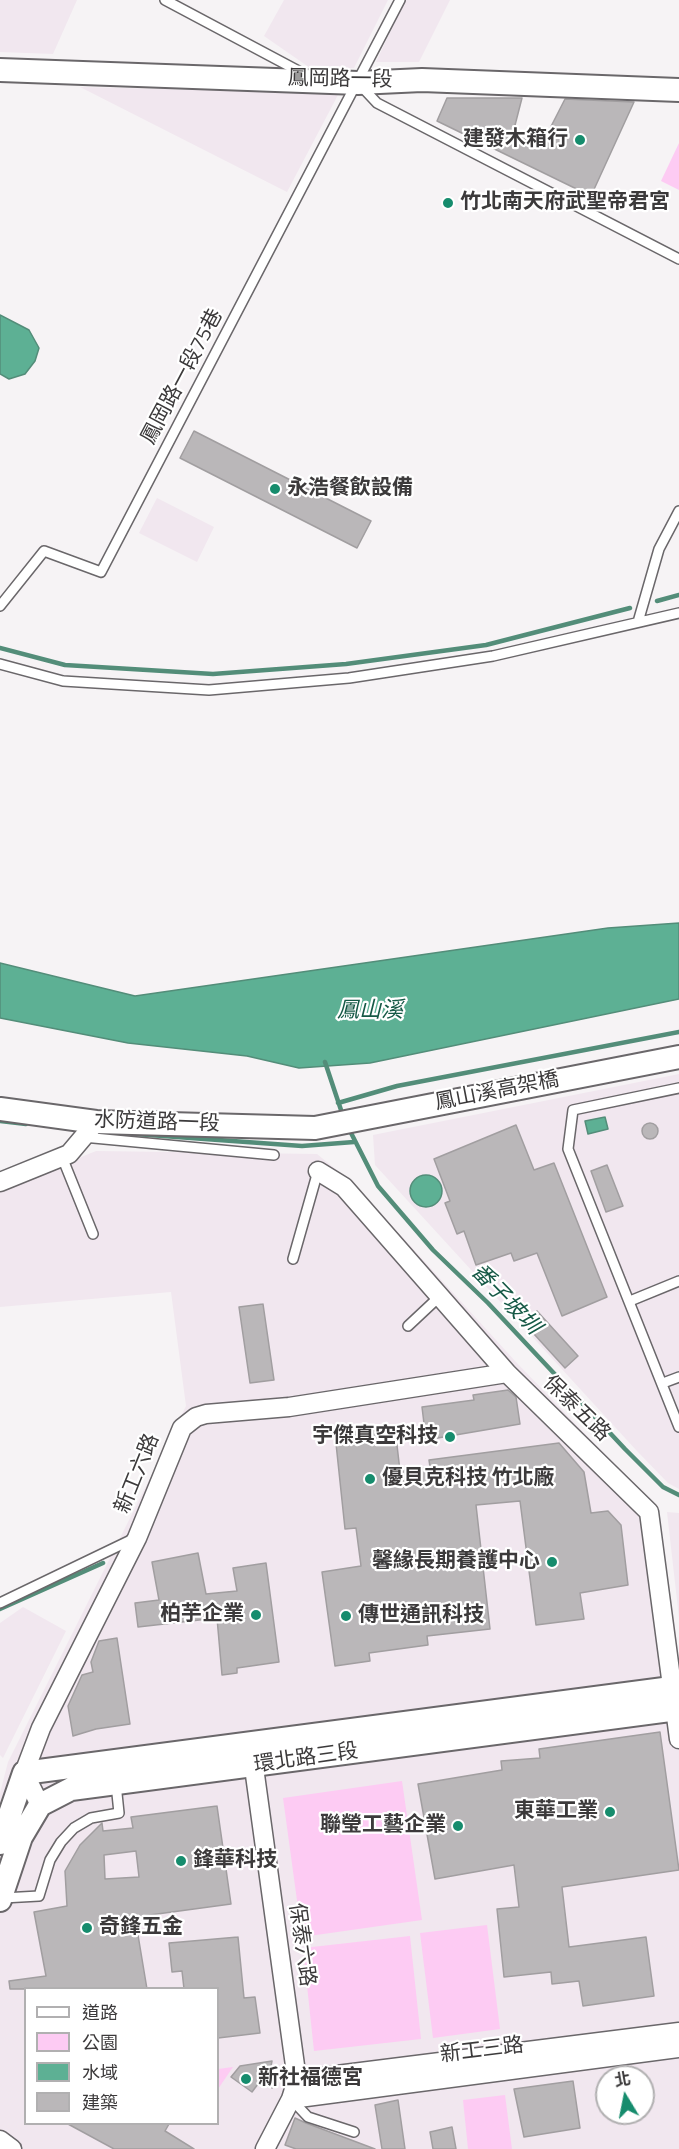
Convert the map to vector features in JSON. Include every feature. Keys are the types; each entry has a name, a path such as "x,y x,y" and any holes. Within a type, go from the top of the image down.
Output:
{"street":[{"name":"鳳岡路一段","path":"0,70 358,83 422,80 679,90"},
{"name":"鳳山溪高架橋","path":"315,1128 679,1057"},
{"name":"水防道路一段","path":"0,1109 90,1129 315,1128"},
{"path":"0,1182 69,1155 90,1129"},
{"name":"保泰五路","path":"318,1171 344,1187 507,1372 649,1512 676,1698 679,1738"},
{"name":"新工六路","path":"24,1773 41,1728 137,1538 182,1428 196,1416 289,1407 507,1372"},
{"name":"環北路三段","path":"24,1773 250,1741 676,1698"},
{"name":"環北路三段","path":"40,1805 71,1789 253,1766 676,1698"},
{"name":"保泰六路","path":"250,1741 297,2080 291,2099 265,2149"},
{"path":"0,1899 21,1837 40,1805 24,1773"},
{"path":"0,1843 24,1773"},
{"name":"新工三路","path":"297,2080 679,2032"},
{"name":"新工三路","path":"291,2099 679,2048"},
{"path":"0,2140 12,2149"}],"lane":[{"path":"165,0 314,80"},
{"path":"400,0 358,83 377,103 679,259"},
{"name":"鳳岡路一段75巷","path":"0,606 44,551 101,572 358,83"},
{"path":"638,622 659,549 679,511"},
{"path":"0,664 63,681 209,690 349,678 494,656 679,613"},
{"path":"679,1088 573,1110 568,1149 679,1427"},
{"path":"90,1129 274,1155"},
{"path":"62,1157 93,1234"},
{"path":"293,1259 318,1171"},
{"path":"630,1300 679,1281"},
{"path":"408,1326 440,1296"},
{"path":"663,1383 679,1377"},
{"path":"0,1603 137,1538"},
{"path":"0,1899 39,1896 50,1860 60,1842 74,1828 91,1818 119,1813 116,1784"},
{"path":"291,2099 308,2117 354,2132"}],"shaded area":[{"path":"0,0 77,0 53,54 0,52"},
{"path":"284,0 388,0 354,68 313,70 264,36"},
{"path":"405,0 450,0 419,62 376,62"},
{"path":"80,87 339,93 287,192"},
{"path":"157,498 214,527 197,562 139,533"},
{"path":"679,1074 679,1489 668,1483 636,1450 375,1165 373,1135"},
{"path":"96,1151 317,1154 354,1184 516,1362 656,1507 679,1676 679,2149 0,2149 0,1793 8,1762 186,1406 171,1292 0,1307 0,1190"},
{"path":"667,1512 679,1513 679,1618"},
{"path":"23,1607 66,1631 3,1758 0,1755 0,1623"}],"green space":[{"path":"679,143 679,190 661,181"},
{"path":"402,1781 422,1920 302,1937 283,1798"},
{"path":"487,1925 500,2029 433,2038 420,1933"},
{"path":"410,1936 421,2039 314,2051 303,1948"},
{"path":"233,2067 219,2088 219,2069"},
{"path":"505,2095 512,2149 468,2149 463,2100"}],"water":[{"path":"0,315 29,330 39,348 35,361 25,374 9,379 0,374"},
{"name":"鳳山溪","path":"679,923 679,999 370,1063 299,1068 247,1056 128,1043 0,1018 0,963 135,996 608,928"},
{"path":"605,1117 608,1129 588,1134 585,1121"},
{"path":"426,1175 437,1180 442,1191 437,1202 426,1207 415,1202 410,1191 415,1180"}],"building":[{"name":"建發木箱行","path":"447,98 522,98 513,133 540,148 565,99 634,102 591,196 437,121"},
{"name":"永浩餐飲設備","path":"194,431 371,521 357,548 180,458"},
{"path":"650,1123 656,1125 658,1131 656,1137 650,1139 644,1137 642,1131 644,1125"},
{"path":"516,1125 534,1170 554,1163 607,1297 562,1316 537,1253 514,1261 511,1253 476,1265 464,1231 457,1234 445,1203 450,1201 434,1159"},
{"path":"607,1165 623,1206 606,1212 591,1171"},
{"path":"263,1304 274,1380 250,1383 239,1307"},
{"path":"537,1311 578,1356 565,1368 523,1322"},
{"path":"508,1390 516,1397 520,1424 426,1440 422,1407 474,1400 473,1395"},
{"path":"395,1428 400,1471 430,1467 429,1460 559,1443 584,1472 591,1513 608,1511 621,1525 628,1585 580,1593 584,1619 536,1625 520,1501 476,1505 490,1629 427,1636 428,1645 369,1653 370,1661 335,1666 322,1572 361,1566 356,1528 345,1529 335,1434"},
{"path":"198,1553 206,1594 237,1591 233,1568 266,1563 279,1662 237,1668 237,1673 222,1675 217,1618 138,1627 135,1603 159,1600 152,1562"},
{"path":"117,1638 130,1724 96,1729 73,1736 68,1706 82,1675 93,1672 91,1662 99,1641"},
{"path":"660,1732 679,1870 562,1887 569,1947 646,1937 654,1996 583,2006 579,1981 552,1984 551,1972 504,1977 497,1909 519,1907 514,1865 435,1879 418,1784 502,1770 501,1761 540,1758 539,1749"},
{"path":"217,1806 231,1904 135,1917 147,1987 10,1989 9,1981 46,1976 34,1912 67,1906 65,1871 80,1845 102,1823 103,1831 133,1828 131,1817","holes":["136,1851 139,1877 105,1879 104,1855"]},
{"path":"238,1937 244,1998 255,1997 260,2033 219,2038 219,1987 184,1987 182,1971 172,1972 169,1943"},
{"path":"272,2061 270,2071 280,2078 272,2088 261,2080 252,2092 231,2077 240,2066"},
{"path":"573,2081 580,2128 524,2137 514,2089"},
{"path":"398,2100 405,2149 382,2149 375,2105"},
{"path":"295,2118 375,2149 296,2149 285,2145"},
{"path":"70,2125 168,2125 165,2131 194,2149 114,2149"},
{"path":"452,2127 456,2149 433,2149 430,2132"}],"waterway":[{"path":"657,601 679,595"},
{"path":"0,648 65,665 213,674 346,664 486,645 630,608"},
{"path":"338,1103 397,1086 679,1032"},
{"path":"325,1062 343,1116"},
{"path":"0,1121 26,1124"},
{"name":"番子坡圳","path":"348,1127 378,1186 433,1250 488,1303 663,1487 679,1495"},
{"path":"135,1134 302,1146 354,1142"},
{"path":"0,1609 103,1563"}],"place":[{"name":"建發木箱行","path":"580,140"},
{"name":"竹北南天府武聖帝君宮","path":"448,203"},
{"name":"永浩餐飲設備","path":"275,489"},
{"name":"宇傑真空科技","path":"450,1437"},
{"name":"優貝克科技 竹北廠","path":"370,1479"},
{"name":"馨緣長期養護中心","path":"552,1562"},
{"name":"柏芋企業","path":"256,1615"},
{"name":"傳世通訊科技","path":"346,1616"},
{"name":"東華工業","path":"610,1812"},
{"name":"聯瑩工藝企業","path":"458,1826"},
{"name":"鋒華科技","path":"181,1861"},
{"name":"奇鋒五金","path":"87,1928"},
{"name":"新社福德宮","path":"246,2079"}]}
